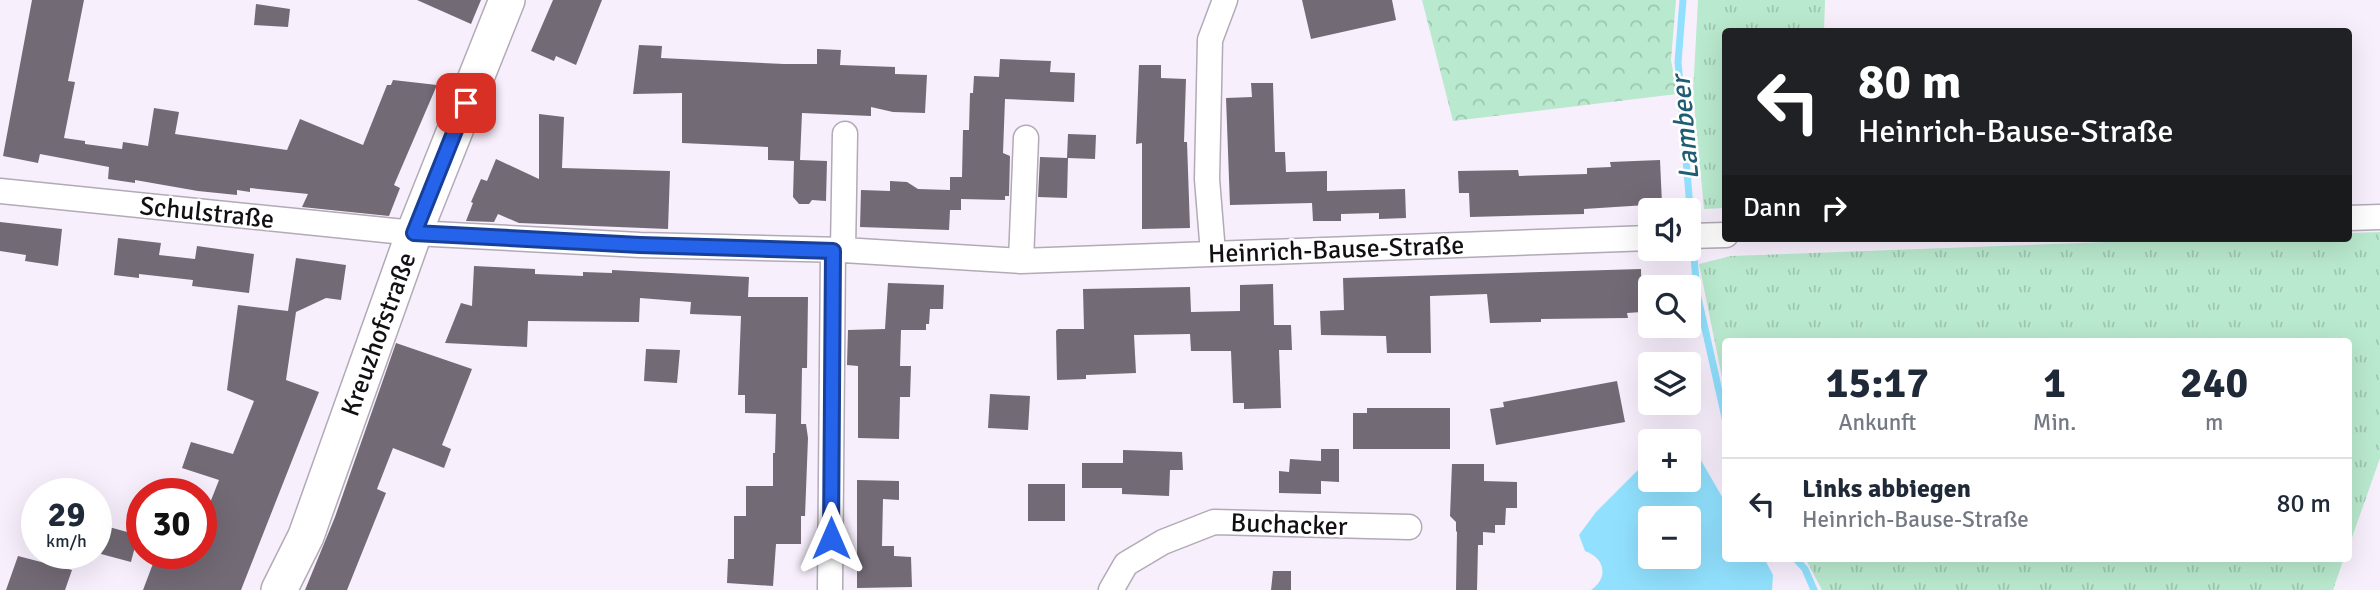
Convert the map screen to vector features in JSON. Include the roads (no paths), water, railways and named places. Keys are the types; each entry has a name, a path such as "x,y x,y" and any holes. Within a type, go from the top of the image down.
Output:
{"street":[{"name":"Kreuzhofstraße","path":"279,590 306,536 414,233 507,0"},
{"path":"1213,253 1207,179 1210,40 1225,0"},
{"path":"831,590 838,250 845,134"},
{"path":"1021,261 1026,138"},
{"name":"Schulstraße","path":"0,191 414,233"},
{"path":"2352,218 2380,217"},
{"name":"Heinrich-Bause-Straße","path":"414,233 640,245 838,250 1021,261 1638,238"},
{"path":"1701,236 1722,235"},
{"name":"Buchacker","path":"1111,590 1126,564 1163,542 1214,522 1409,527"}],"water":[{"path":"1701,460 1722,497 1722,562 1766,562 1773,575 1772,590 1591,590 1600,580 1602,569 1597,558 1585,551 1579,535 1596,512 1638,470 1638,492 1701,492"}],"waterway":[{"name":"Lambeer","path":"1683,0 1678,62 1697,293 1722,404"},
{"name":"Lambeer","path":"1799,562 1805,569 1814,590"}]}
